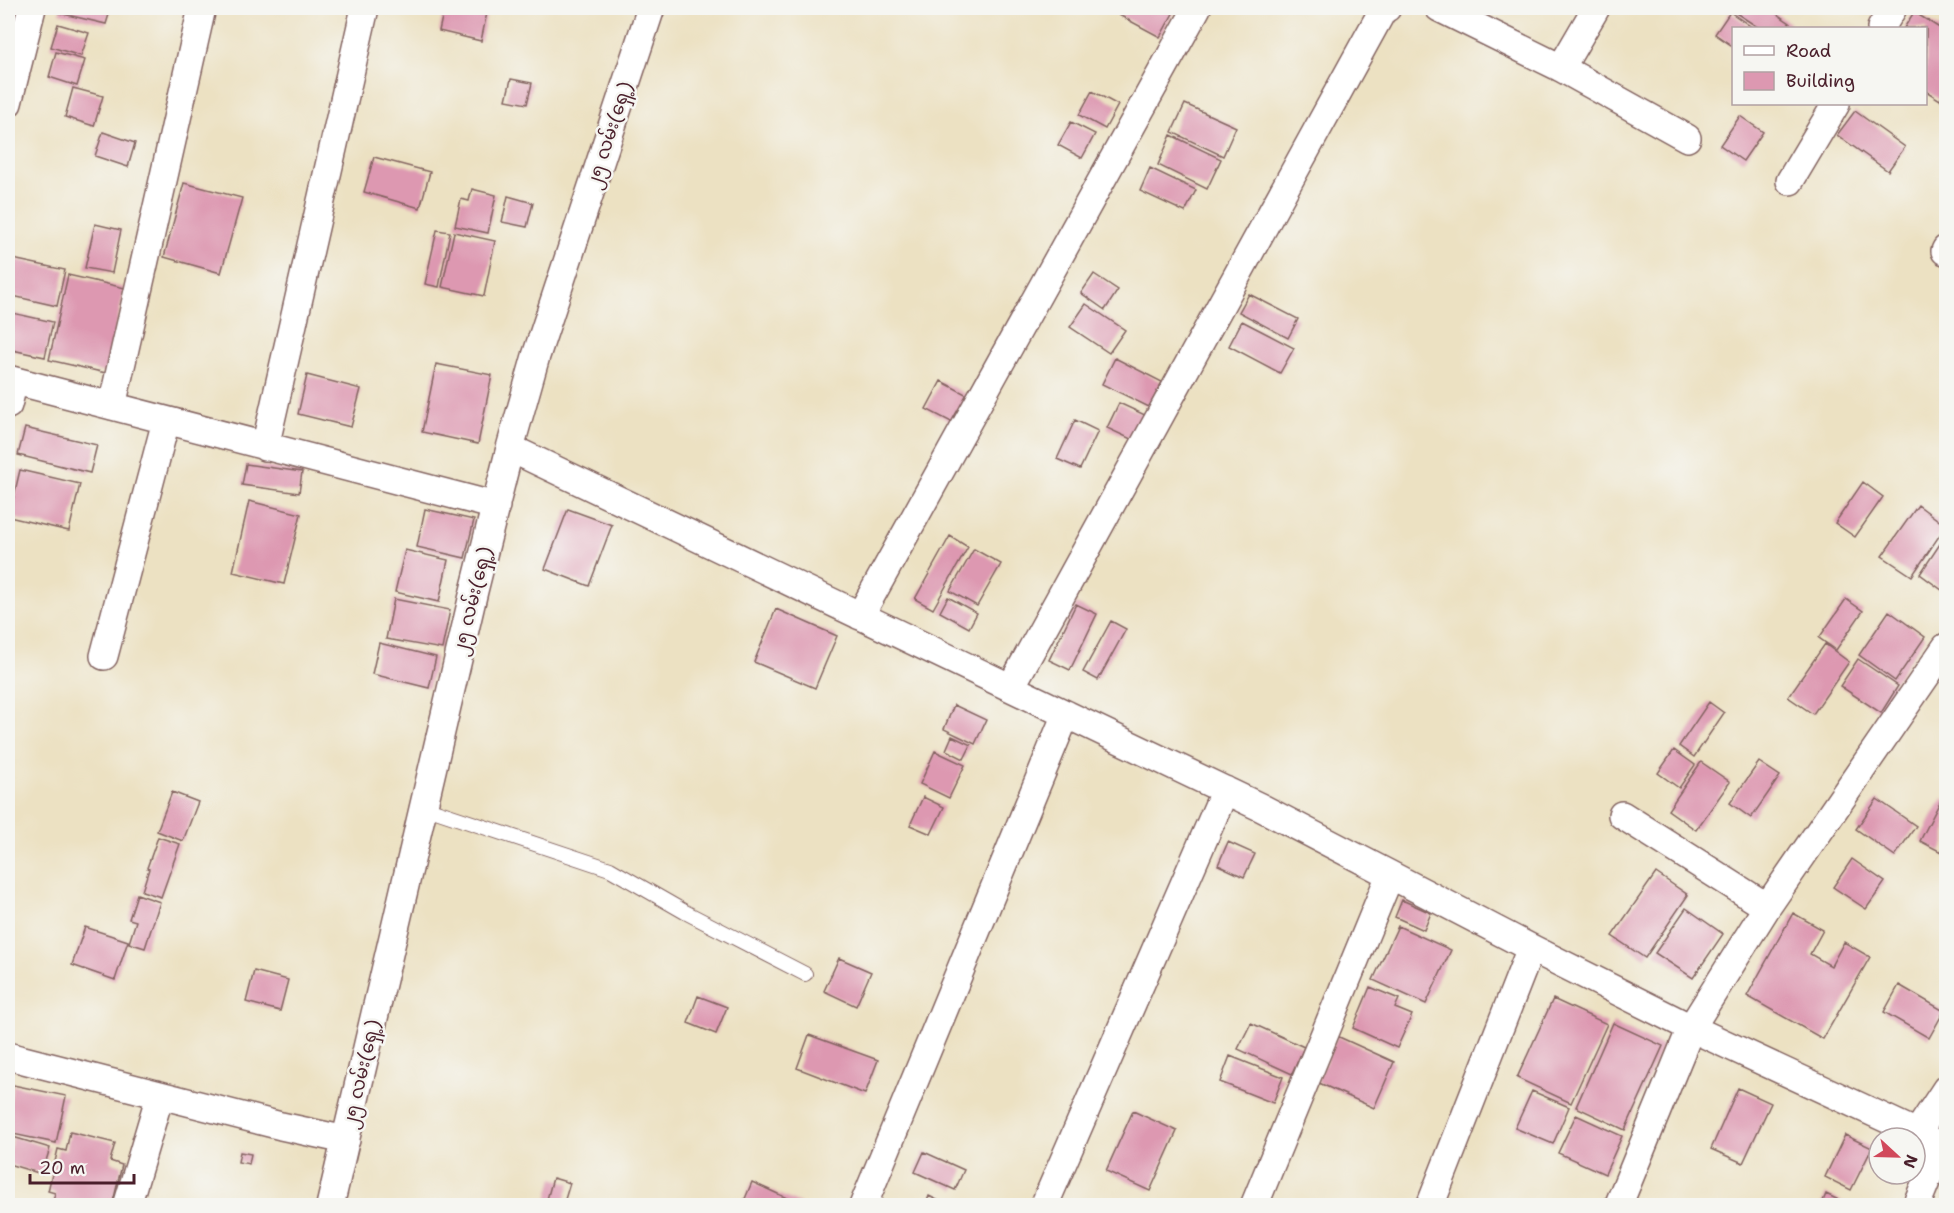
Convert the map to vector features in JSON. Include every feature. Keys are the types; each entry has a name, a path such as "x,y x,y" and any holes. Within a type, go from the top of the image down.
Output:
{"street":[{"path":"8,104 32,8"},
{"path":"112,406 202,8"},
{"path":"266,447 365,8"},
{"name":"၂၅ လမ်း(ရှေ့)","path":"330,1206 510,448 536,356 651,8"},
{"path":"860,616 1197,8"},
{"path":"1011,687 1377,21 1387,8"},
{"path":"1439,8 1561,68 1686,138"},
{"path":"1561,68 1596,8"},
{"path":"1882,27 1893,8"},
{"path":"1790,181 1835,105"},
{"path":"10,388 112,406 496,506"},
{"path":"104,656 166,421"},
{"path":"510,448 1225,790 1691,1028 1902,1126"},
{"path":"1618,1206 1691,1028 1767,907 1947,647"},
{"path":"863,1206 1066,714"},
{"path":"1044,1206 1225,790"},
{"path":"1622,815 1767,907"},
{"path":"1254,1206 1390,874"},
{"path":"1430,1206 1531,948"},
{"path":"8,1056 281,1126 346,1140"},
{"path":"1922,1126 1947,1089"},
{"path":"127,1206 160,1095"},
{"path":"1927,1139 1947,1150"},
{"path":"1927,1156 1932,1167 1927,1179"},
{"path":"1916,1206 1924,1186"}],"lane":[{"path":"424,807 610,869 685,912 805,974"}],"building":[{"path":"61,8 111,8 106,24 59,13"},
{"path":"444,8 488,8 481,41 439,31"},
{"path":"1106,8 1176,8 1160,37"},
{"path":"1740,8 1768,8 1790,23 1787,27 1757,27 1736,13"},
{"path":"1730,12 1752,27 1732,27 1732,46 1715,34"},
{"path":"1914,12 1946,32 1946,89 1940,100 1927,92 1927,27 1905,27"},
{"path":"58,24 89,33 81,56 51,47"},
{"path":"56,52 85,60 77,86 49,77"},
{"path":"511,79 532,83 527,104 506,100"},
{"path":"73,88 103,96 94,126 65,117"},
{"path":"1092,91 1118,105 1105,129 1079,115"},
{"path":"1185,104 1236,127 1223,156 1172,132"},
{"path":"1855,111 1905,147 1888,171 1837,135"},
{"path":"1740,116 1763,132 1743,161 1720,145"},
{"path":"1071,122 1095,134 1082,158 1058,145"},
{"path":"103,132 135,143 128,167 95,156"},
{"path":"1171,135 1221,159 1207,189 1158,165"},
{"path":"374,157 430,172 420,208 364,192"},
{"path":"1150,168 1196,190 1185,212 1140,191"},
{"path":"184,183 242,198 221,273 164,257"},
{"path":"472,189 496,195 488,233 455,226 461,199 469,201"},
{"path":"508,196 533,203 527,227 502,222"},
{"path":"95,224 121,230 112,273 85,268"},
{"path":"437,230 450,232 439,287 425,284"},
{"path":"454,232 495,241 484,296 442,287"},
{"path":"8,258 65,270 57,306 8,295"},
{"path":"1094,274 1118,290 1105,310 1081,293"},
{"path":"68,275 125,288 106,373 49,360"},
{"path":"1249,294 1298,319 1288,338 1239,312"},
{"path":"1086,304 1125,330 1109,353 1070,327"},
{"path":"8,312 53,322 45,357 12,350 8,363"},
{"path":"1242,321 1294,348 1280,373 1229,346"},
{"path":"1115,358 1162,382 1149,407 1102,384"},
{"path":"436,364 492,375 478,444 422,432"},
{"path":"307,375 361,389 351,427 298,414"},
{"path":"941,381 973,398 959,426 926,409"},
{"path":"1119,403 1145,415 1133,440 1107,428"},
{"path":"1075,420 1098,431 1080,469 1057,459"},
{"path":"25,428 97,445 90,473 18,455"},
{"path":"246,464 302,472 299,493 242,485"},
{"path":"20,470 80,484 69,531 9,517"},
{"path":"1863,482 1883,497 1855,537 1835,523"},
{"path":"249,501 301,514 284,584 233,572"},
{"path":"1918,505 1946,526 1912,576 1882,556"},
{"path":"425,509 474,520 465,558 417,547"},
{"path":"568,509 612,525 589,586 545,569"},
{"path":"1946,535 1946,593 1920,574"},
{"path":"950,536 968,547 933,609 915,599"},
{"path":"974,549 1001,564 977,606 950,591"},
{"path":"405,550 448,560 439,602 395,592"},
{"path":"948,597 977,613 969,628 940,612"},
{"path":"394,599 450,610 442,649 386,639"},
{"path":"1846,599 1863,611 1836,650 1819,638"},
{"path":"1076,604 1097,614 1070,670 1049,660"},
{"path":"776,609 837,636 815,688 754,662"},
{"path":"1889,611 1925,637 1895,681 1859,655"},
{"path":"1111,621 1126,629 1098,680 1083,672"},
{"path":"379,643 436,657 429,688 372,674"},
{"path":"1825,644 1849,662 1813,714 1788,697"},
{"path":"1858,659 1898,686 1881,713 1840,686"},
{"path":"1709,702 1724,713 1694,757 1679,746"},
{"path":"954,705 986,720 975,744 944,729"},
{"path":"952,736 971,745 964,759 946,750"},
{"path":"1674,750 1695,765 1679,788 1658,773"},
{"path":"935,751 965,765 949,798 920,784"},
{"path":"1701,762 1730,782 1696,830 1668,810"},
{"path":"1759,762 1780,776 1751,818 1730,803"},
{"path":"172,792 198,802 183,841 157,831"},
{"path":"923,797 944,807 931,834 910,825"},
{"path":"1942,798 1946,800 1946,841 1941,852 1920,841"},
{"path":"1877,799 1916,826 1895,856 1856,829"},
{"path":"158,837 180,844 161,897 142,891"},
{"path":"1228,842 1255,854 1244,877 1218,865"},
{"path":"1852,859 1885,882 1866,909 1833,887"},
{"path":"1656,873 1688,895 1645,958 1612,936"},
{"path":"137,894 160,902 145,948 129,943 136,921 129,919"},
{"path":"1402,900 1431,913 1424,930 1395,917"},
{"path":"1686,908 1723,934 1693,978 1655,953"},
{"path":"1793,913 1823,930 1810,954 1831,966 1844,942 1870,957 1823,1039 1747,996"},
{"path":"1398,926 1451,950 1426,1004 1373,980"},
{"path":"85,927 128,941 115,980 72,965"},
{"path":"839,958 871,972 856,1006 824,991"},
{"path":"254,971 288,980 280,1011 246,1002"},
{"path":"1899,985 1944,1011 1929,1038 1884,1012"},
{"path":"1370,987 1399,999 1395,1008 1412,1015 1397,1048 1353,1028"},
{"path":"698,996 727,1007 716,1034 688,1023"},
{"path":"1553,999 1607,1024 1571,1103 1517,1078"},
{"path":"1251,1023 1304,1047 1292,1074 1238,1049"},
{"path":"1613,1023 1663,1046 1625,1130 1576,1107"},
{"path":"809,1035 878,1060 865,1094 797,1068"},
{"path":"1337,1036 1394,1062 1374,1108 1317,1082"},
{"path":"1230,1056 1283,1077 1273,1103 1220,1082"},
{"path":"13,1085 66,1096 56,1143 8,1133 8,1111"},
{"path":"1738,1088 1771,1103 1743,1163 1711,1149"},
{"path":"1532,1091 1569,1107 1553,1144 1515,1128"},
{"path":"1133,1111 1177,1131 1150,1191 1106,1171"},
{"path":"1576,1115 1622,1136 1605,1174 1558,1153"},
{"path":"70,1132 115,1143 110,1161 122,1165 112,1206 52,1206 55,1193 48,1191 58,1149 66,1151"},
{"path":"1845,1135 1867,1146 1867,1158 1851,1190 1825,1177"},
{"path":"13,1137 50,1148 42,1174 8,1164"},
{"path":"240,1152 251,1154 249,1164 238,1162"},
{"path":"924,1152 964,1170 955,1190 915,1172"},
{"path":"553,1178 570,1183 563,1206 546,1203"},
{"path":"752,1182 804,1206 742,1206"},
{"path":"1826,1194 1851,1206 1821,1206"},
{"path":"929,1196 949,1206 925,1206"}]}
